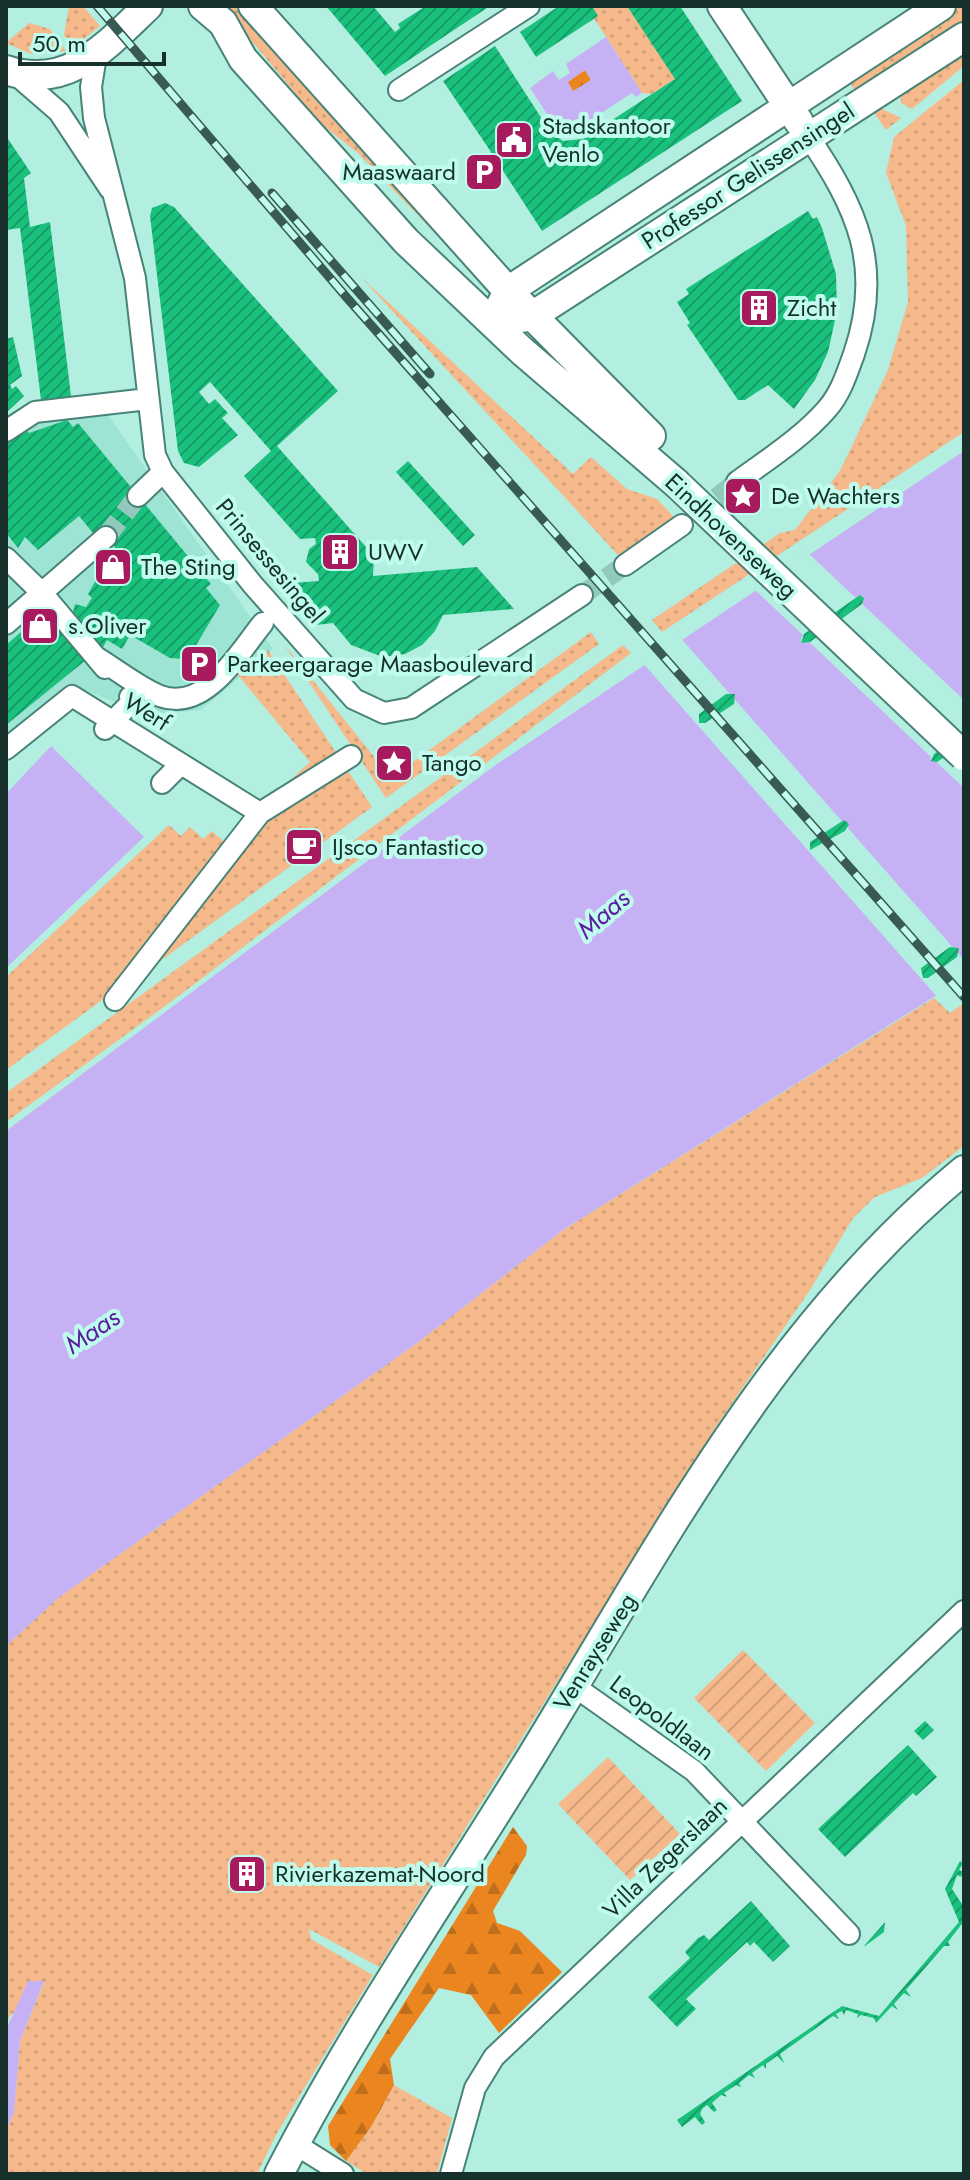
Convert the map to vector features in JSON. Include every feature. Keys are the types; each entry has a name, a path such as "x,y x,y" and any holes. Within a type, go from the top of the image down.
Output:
{"main road":[{"path":"10,71 54,75 96,56 148,6"},
{"name":"Eindhovenseweg","path":"203,6 223,23 243,59 323,150 406,241 492,324 683,478 964,732"},
{"name":"Eindhovenseweg","path":"253,6 508,291 683,478 964,756"},
{"path":"722,6 808,136"},
{"name":"Professor Gelissensingel","path":"508,291 941,6"},
{"name":"Professor Gelissensingel","path":"532,316 964,37"},
{"path":"492,324 508,291"},
{"path":"492,324 532,316"},
{"name":"Venrayseweg","path":"279,2174 574,1686 760,1392 822,1310 878,1248 964,1170"}],"street":[{"path":"399,90 529,6"},
{"name":"Prinsessesingel","path":"96,56 91,98 110,171 110,189 135,278 155,455 163,472 253,585 354,699 384,713 411,708 582,595"},
{"name":"Prinsessesingel","path":"10,71 59,112 110,189"},
{"path":"737,482 825,411 844,382 860,334 866,303 864,249 844,190 808,136"},
{"path":"6,431 35,412 148,399"},
{"path":"138,496 163,472"},
{"path":"625,565 682,525"},
{"path":"6,624 106,537"},
{"path":"6,558 101,655 162,697 189,697 213,685 263,623"},
{"path":"101,655 114,680"},
{"name":"Werf","path":"12,747 42,718 72,696 109,726 181,764 260,813"},
{"path":"109,726 133,701 130,697"},
{"path":"115,1000 260,813 351,756"},
{"path":"162,783 181,764"},
{"name":"Villa Zegerslaan","path":"451,2174 475,2088 494,2057 964,1611"},
{"name":"Leopoldlaan","path":"574,1686 694,1771 849,1934"},
{"path":"295,2144 343,2174"}],"shaded area":[{"path":"69,6 83,6 100,26 73,48 64,35"},
{"path":"235,6 331,117 406,190 461,252 457,256 358,153 321,124 225,9"},
{"path":"586,6 679,6 711,55 652,94 642,93"},
{"path":"964,6 964,21 857,94 850,82"},
{"path":"29,23 50,29 66,51 31,54 6,43"},
{"path":"964,45 964,66 912,109 901,103 901,86"},
{"path":"964,80 964,432 662,632 652,620 780,533 795,530 840,471 888,370 908,302 906,226 886,173 894,137"},
{"path":"874,105 901,118 886,130 870,107"},
{"path":"361,277 573,474 591,457 627,489 657,499 674,517 619,556"},
{"path":"93,394 273,649 201,710 145,715 71,684 6,749 6,440 26,425"},
{"path":"591,632 599,644 386,798 283,643 391,778"},
{"path":"623,645 631,653 172,1001 6,1122 6,1093"},
{"path":"268,650 337,754 274,795 310,762 237,674"},
{"path":"346,768 372,807 141,975 237,853 282,807"},
{"path":"169,825 181,836 190,827 203,839 212,831 228,845 105,998 6,1070 6,977"},
{"path":"934,998 950,1013 964,1003 964,1146 922,1178 875,1197 853,1218 810,1290 717,1425 379,1967 309,1929 311,1939 373,1975 277,2133 257,2174 6,2174 6,2130 14,2113 20,2041 44,1982 9,2017 6,2030 6,1646 58,1598 417,1343 563,1230"},
{"path":"743,1650 815,1723 766,1771 694,1698"},
{"path":"608,1757 680,1834 630,1880 558,1804"},
{"path":"394,2085 452,2118 437,2174 367,2174 346,2161 371,2127"}],"green space":[{"path":"585,70 591,80 573,92 567,82"},
{"path":"513,1827 527,1846 526,1855 493,1911 497,1923 520,1931 562,1972 499,2033 471,1995 439,1988 390,2059 394,2085 371,2127 346,2161 330,2145 328,2126"}],"water":[{"path":"606,37 642,93 636,97 632,93 572,132 562,117 553,123 530,88 553,71 559,80 570,73 566,64","holes":["585,70 591,80 573,91 568,82"]},
{"name":"Maas","path":"964,451 964,732 930,759 938,762 964,744 964,978 563,1230 417,1343 58,1598 6,1646 6,1131 497,764","holes":["860,595 864,598 862,604 810,642 801,643 801,637"]},
{"path":"51,746 144,837 6,968 6,794"},
{"path":"28,1981 44,1981 20,2041 14,2113 6,2130 6,2030"}],"pier":[{"path":"806,551 858,600 806,638 752,587"},
{"path":"859,601 964,700 964,788 806,639"},
{"path":"679,636 964,960 964,982 939,999 641,661"}],"building":[{"path":"326,6 373,6 395,32 400,28 398,24 426,6 490,6 385,76"},
{"path":"559,6 592,6 598,16 536,57 520,32"},
{"path":"627,6 680,6 742,101 542,231 496,160 488,160 491,152 443,81 495,46 551,133 563,141 583,139 675,79"},
{"path":"6,136 31,173 24,178 30,227 50,222 71,396 41,400 20,228 6,230"},
{"path":"165,203 174,207 338,391 277,446 374,556 373,576 477,567 514,609 443,615 435,631 422,645 405,654 383,657 351,645 333,623 316,625 279,584 319,581 318,574 306,562 309,549 316,544 315,538 300,539 244,476 271,451 210,382 199,392 209,404 215,399 228,413 222,418 238,435 199,467 184,463 178,451 150,216 152,208"},
{"name":"Zicht","path":"808,211 813,219 817,217 822,228 836,274 837,311 828,352 815,380 794,409 768,385 745,400 738,400 687,325 690,323 677,302 689,294 686,289"},
{"path":"13,337 22,376 10,385 12,389 16,386 24,396 6,413 6,339"},
{"path":"67,420 73,427 78,423 211,584 206,588 220,605 192,652 183,659 170,658 130,635 122,649 107,640 102,649 73,613 75,604 86,607 92,598 88,594 115,547 98,529 93,533 79,516 38,550 25,537 18,548 6,533 6,444 25,429 29,433"},
{"path":"408,461 475,535 463,546 396,472"},
{"path":"860,595 864,598 862,604 810,642 801,643 804,634"},
{"path":"45,611 86,660 6,725 6,645"},
{"path":"726,694 735,694 734,704 705,723 699,723 699,714"},
{"path":"964,732 964,744 937,762 931,761 934,754"},
{"path":"844,820 849,824 845,831 810,850 810,842"},
{"path":"315,832 321,841 293,862 286,853"},
{"path":"950,947 959,948 957,957 928,978 923,978 921,968"},
{"path":"925,1721 934,1730 923,1740 914,1731"},
{"path":"908,1745 937,1777 916,1796 913,1793 845,1857 818,1829"},
{"name":"Rivierkazemat-Noord","path":"242,1858 263,1867 253,1890 231,1880"},
{"path":"960,1861 963,1863 959,1870 963,1872 961,1877 957,1875 952,1889 962,1904 964,1921 948,1942 950,1946 944,1946 906,1990 911,1997 904,1993 894,2004 898,2010 892,2006 876,2023 874,2018 861,2015 857,2018 858,2014 846,2010 844,2015 842,2011 836,2014 839,2019 833,2016 780,2054 784,2063 777,2056 766,2064 766,2069 763,2065 752,2073 755,2078 749,2075 739,2083 741,2087 736,2085 724,2093 727,2097 721,2095 712,2103 717,2110 714,2112 707,2105 702,2109 700,2114 705,2122 702,2125 695,2117 682,2127 677,2120 842,2006 879,2016 959,1922 945,1889"},
{"path":"751,1901 790,1946 773,1962 754,1942 750,1946 747,1942 686,1999 696,2009 677,2027 648,1997 690,1958 685,1952 698,1938 704,1935 709,1940"},
{"path":"885,1922 884,1932 864,1946"}],"tunnel":[{"path":"693,516 737,482"},
{"path":"106,537 138,496"},
{"path":"582,595 625,565"}],"railway":[{"path":"97,6 348,299 964,997"},
{"path":"272,193 430,374"}],"place":[{"name":"Stadskantoor Venlo","path":"514,140"},
{"name":"Maaswaard","path":"484,172"},
{"name":"Zicht","path":"759,308"},
{"name":"De Wachters","path":"743,496"},
{"name":"UWV","path":"340,552"},
{"name":"The Sting","path":"113,567"},
{"name":"s.Oliver","path":"40,626"},
{"name":"Parkeergarage Maasboulevard","path":"199,664"},
{"name":"Tango","path":"394,763"},
{"name":"IJsco Fantastico","path":"304,847"},
{"name":"Rivierkazemat-Noord","path":"247,1874"}]}
